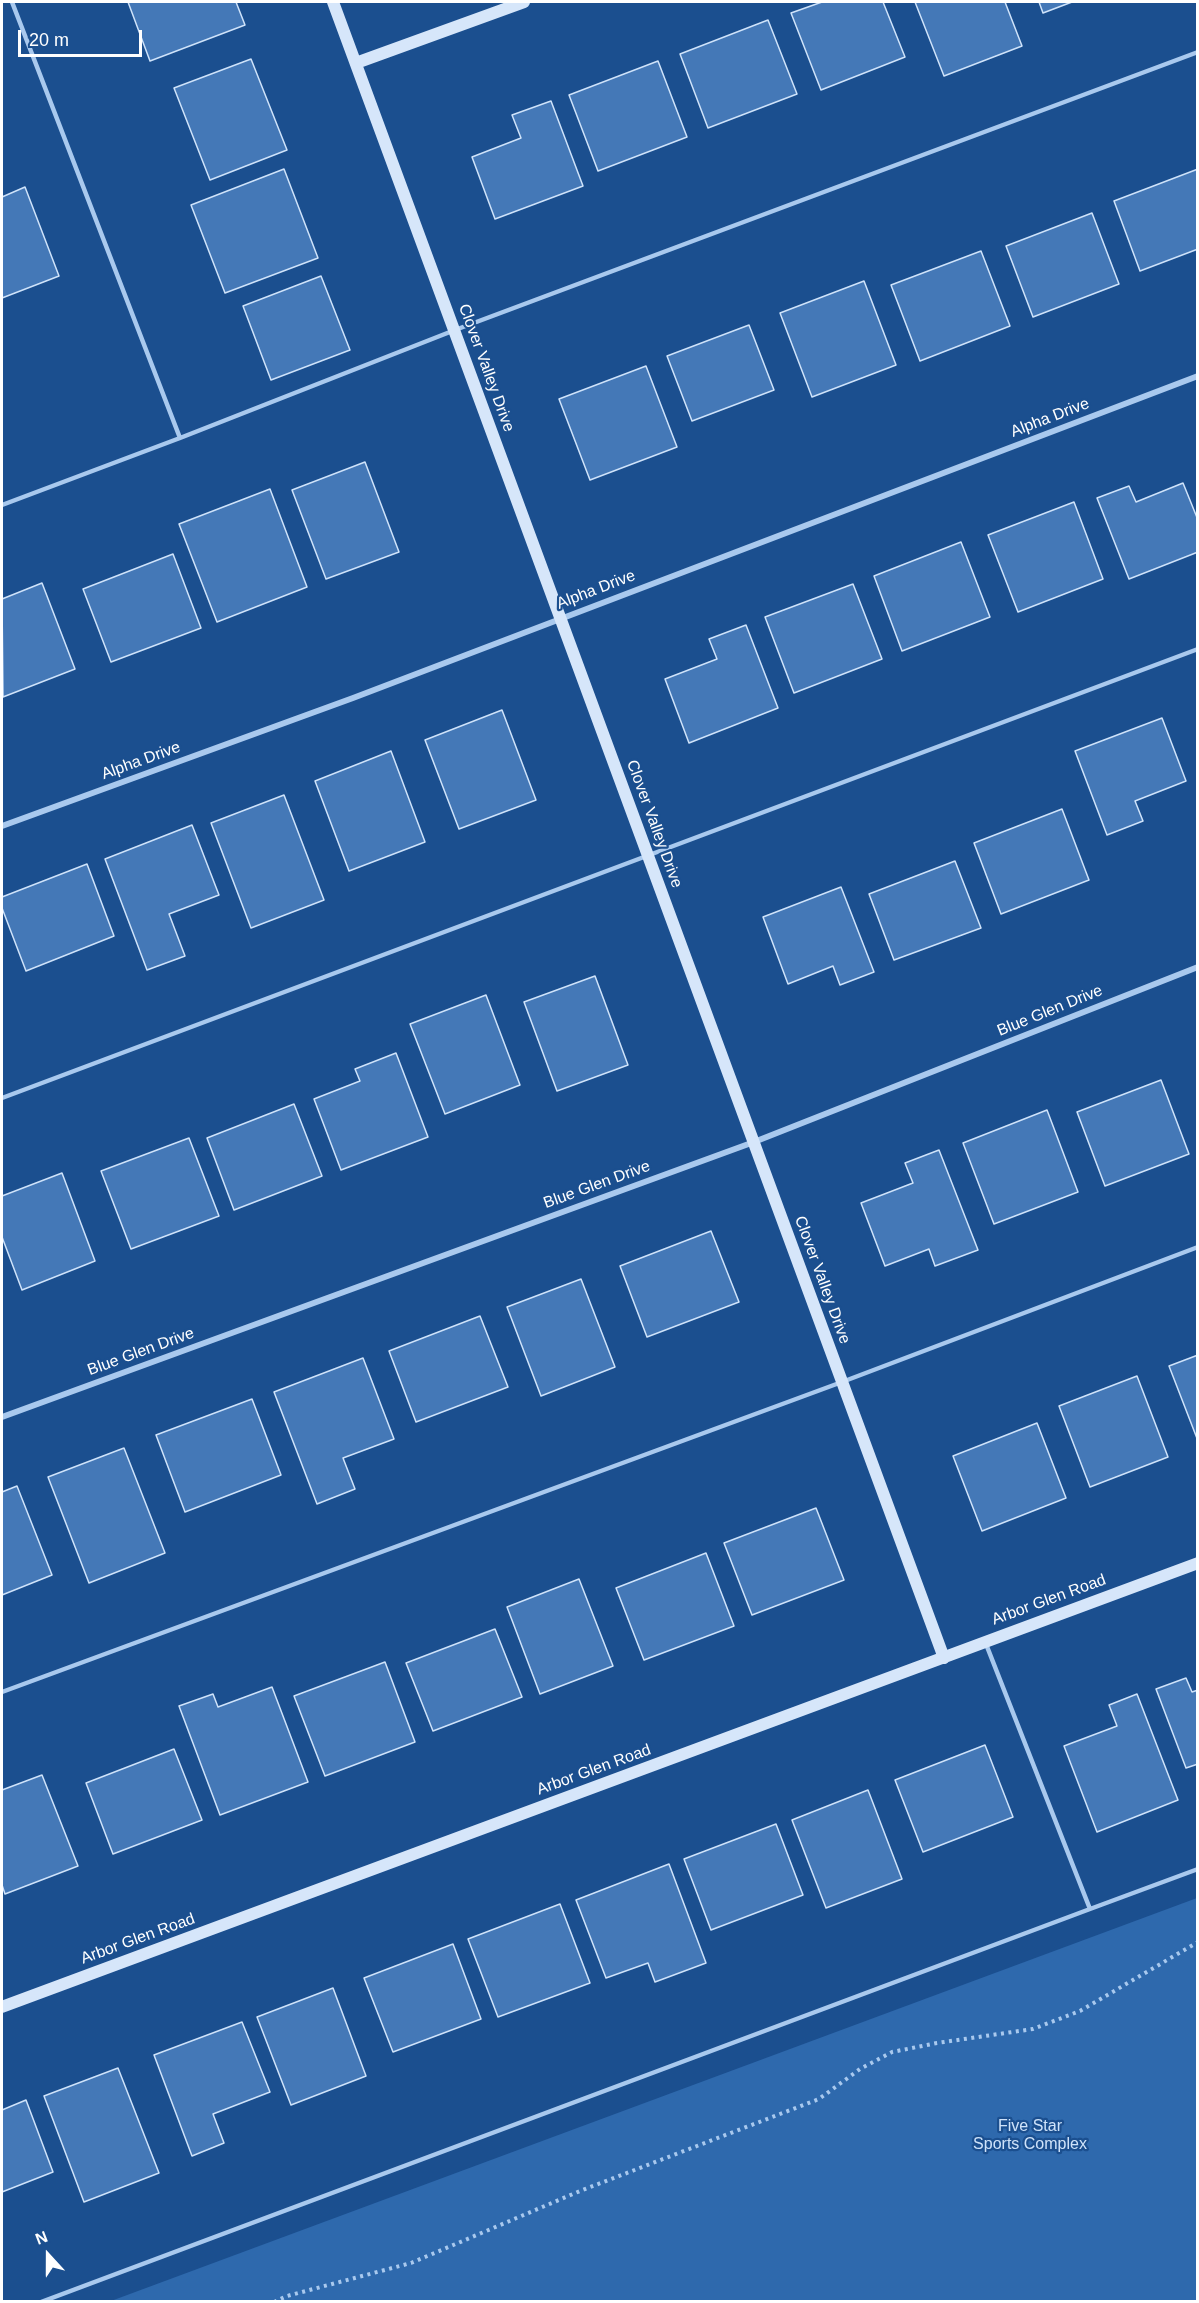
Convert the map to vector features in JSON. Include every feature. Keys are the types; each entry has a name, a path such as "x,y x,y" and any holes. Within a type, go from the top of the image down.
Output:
{"street":[{"name":"Clover Valley Drive","path":"333,2 944,1658"},
{"path":"356,63 524,2"},
{"name":"Alpha Drive","path":"2,825 353,698 1197,376"},
{"name":"Blue Glen Drive","path":"2,1418 754,1142 1197,967"},
{"name":"Arbor Glen Road","path":"2,2007 1197,1563"}],"lane":[{"path":"12,2 180,438"},
{"path":"2,505 455,330 1197,52"},
{"path":"2,1098 1197,649"},
{"path":"2,1692 842,1382 1197,1247"},
{"path":"985,1642 1090,1909"},
{"path":"41,2301 1197,1869"}],"path":[{"path":"274,2301 287,2295 411,2263 580,2191 819,2099 860,2069 892,2052 1033,2029 1080,2011 1197,1942"}],"green space":[{"name":"Five Star Sports Complex","path":"1197,1898 1197,2301 111,2301"}],"building":[{"path":"128,2 236,2 245,25 150,61"},
{"path":"822,2 883,2 905,57 821,90 791,13"},
{"path":"915,2 1005,2 1022,46 944,76"},
{"path":"1039,2 1072,2 1043,13"},
{"path":"768,20 797,94 708,128 680,54"},
{"path":"251,59 287,150 210,180 174,88"},
{"path":"658,61 687,137 598,171 569,95"},
{"path":"551,101 583,186 495,219 472,157 521,138 512,115"},
{"path":"284,169 318,258 225,293 191,205"},
{"path":"1198,169 1198,249 1140,271 1114,201"},
{"path":"25,187 59,276 2,298 2,197"},
{"path":"1092,213 1119,284 1033,317 1006,246"},
{"path":"981,251 1010,326 920,361 891,285"},
{"path":"321,276 350,350 271,380 243,306"},
{"path":"864,281 896,365 812,397 780,313"},
{"path":"749,325 774,390 692,421 667,356"},
{"path":"646,366 677,447 590,480 559,399"},
{"path":"365,462 399,552 326,579 292,490"},
{"path":"1183,483 1198,520 1198,552 1129,579 1097,498 1129,486 1136,502"},
{"path":"270,489 307,587 217,622 179,524"},
{"path":"1074,502 1103,579 1018,612 988,535"},
{"path":"961,542 990,617 902,651 874,576"},
{"path":"173,554 201,628 111,662 83,589"},
{"path":"42,583 75,669 3,697 2,599"},
{"path":"853,584 882,659 794,693 765,617"},
{"path":"746,625 778,708 689,743 665,679 717,659 709,639"},
{"path":"502,710 536,800 459,829 425,740"},
{"path":"1162,718 1186,781 1135,801 1143,821 1107,835 1075,751"},
{"path":"391,751 425,842 349,871 315,781"},
{"path":"284,795 324,900 251,928 211,823"},
{"path":"1062,809 1089,880 1001,914 974,843"},
{"path":"192,825 219,895 169,914 185,956 147,970 105,859"},
{"path":"955,861 981,928 894,960 869,894"},
{"path":"87,864 114,936 26,971 2,908 2,897"},
{"path":"841,887 874,972 840,985 833,966 788,984 763,917"},
{"path":"595,976 628,1065 557,1091 524,1002"},
{"path":"486,995 520,1085 445,1114 410,1024"},
{"path":"396,1053 428,1137 341,1170 314,1099 360,1081 355,1069"},
{"path":"1161,1080 1189,1154 1105,1186 1077,1112"},
{"path":"294,1104 322,1176 234,1210 207,1138"},
{"path":"1047,1110 1078,1192 994,1224 963,1143"},
{"path":"189,1138 219,1216 131,1249 101,1171"},
{"path":"939,1150 978,1250 935,1266 929,1249 885,1266 861,1203 913,1183 905,1163"},
{"path":"62,1173 95,1261 22,1290 2,1237 2,1196"},
{"path":"711,1231 739,1302 647,1337 620,1266"},
{"path":"581,1279 615,1367 541,1396 507,1307"},
{"path":"480,1316 508,1387 416,1422 389,1351"},
{"path":"1198,1355 1198,1441 1169,1366"},
{"path":"363,1358 394,1439 343,1458 355,1489 317,1504 274,1392"},
{"path":"1137,1376 1168,1457 1090,1487 1059,1406"},
{"path":"252,1399 281,1475 185,1512 156,1435"},
{"path":"1037,1423 1066,1498 982,1531 953,1456"},
{"path":"124,1448 165,1553 89,1583 48,1477"},
{"path":"17,1486 52,1575 2,1595 2,1492"},
{"path":"816,1508 844,1580 752,1615 724,1543"},
{"path":"706,1553 734,1626 644,1660 616,1588"},
{"path":"579,1579 613,1666 540,1694 507,1607"},
{"path":"495,1629 522,1697 433,1731 406,1663"},
{"path":"385,1662 415,1742 325,1776 294,1696"},
{"path":"1186,1678 1192,1692 1198,1690 1198,1764 1186,1768 1156,1689"},
{"path":"272,1687 308,1782 220,1815 179,1706 213,1694 218,1707"},
{"path":"1137,1694 1178,1800 1097,1832 1064,1746 1117,1726 1109,1705"},
{"path":"985,1745 1013,1817 923,1852 895,1780"},
{"path":"174,1749 202,1820 113,1854 86,1783"},
{"path":"42,1775 78,1866 5,1894 2,1885 2,1790"},
{"path":"868,1790 902,1879 826,1908 792,1820"},
{"path":"776,1824 803,1895 711,1930 684,1859"},
{"path":"669,1864 706,1963 655,1982 648,1963 606,1978 576,1900"},
{"path":"560,1904 590,1983 498,2017 468,1939"},
{"path":"453,1944 481,2019 393,2052 364,1978"},
{"path":"333,1988 366,2076 291,2105 257,2017"},
{"path":"242,2022 270,2092 213,2114 224,2143 192,2156 154,2055"},
{"path":"118,2068 159,2173 84,2202 44,2096"},
{"path":"26,2100 53,2172 2,2192 2,2110"}]}
